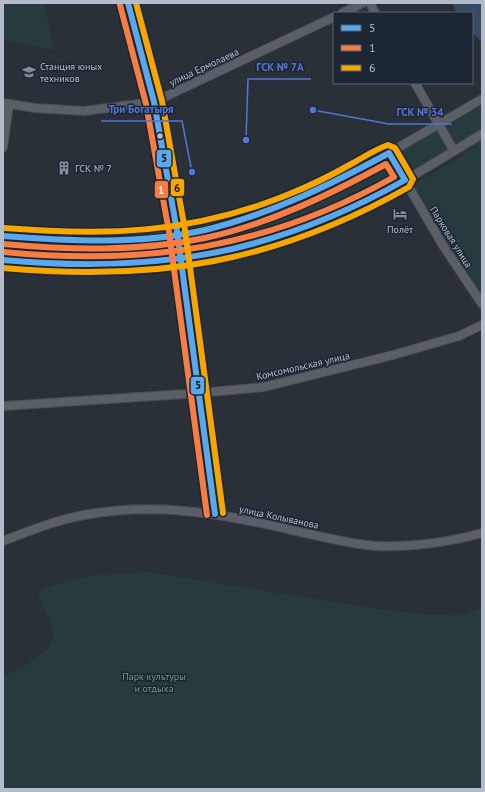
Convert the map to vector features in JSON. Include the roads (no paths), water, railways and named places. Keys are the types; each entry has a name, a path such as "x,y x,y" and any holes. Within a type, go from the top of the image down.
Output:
{"street":[{"path":"128,3 154,102 178,235 215,514"},
{"path":"344,12 363,3"},
{"path":"370,3 374,12"},
{"name":"улица Ермолаева","path":"6,104 35,108 84,111 154,102 333,17"},
{"path":"417,84 454,151"},
{"path":"3,236 81,240 178,235 231,223 268,211 348,176 482,99"},
{"path":"3,147 6,104"},
{"path":"3,260 35,264 88,267 136,265 182,260 223,253 260,243 309,226 361,204 405,180 482,134"},
{"name":"Парковая улица","path":"389,153 442,244 482,304"},
{"name":"Комсомольская улица","path":"3,406 200,393 264,387 393,355 459,336 482,325"},
{"name":"улица Колыванова","path":"3,541 49,524 84,515 141,509 215,514 360,544 400,545 444,541 482,533"}],"water":[{"path":"452,3 482,3 482,42 473,33 473,12 456,12"}],"place":[{"name":"Станция юных техников","path":"29,72"},
{"name":"ГСК № 34","path":"313,110"},
{"name":"ГСК № 7А","path":"246,140"},
{"name":"ГСК № 7","path":"64,168"},
{"name":"Три Богатыря","path":"192,172"},
{"name":"Полёт","path":"400,214"}],"park label":[{"name":"Парк культуры и отдыха","path":"154,682"}]}
